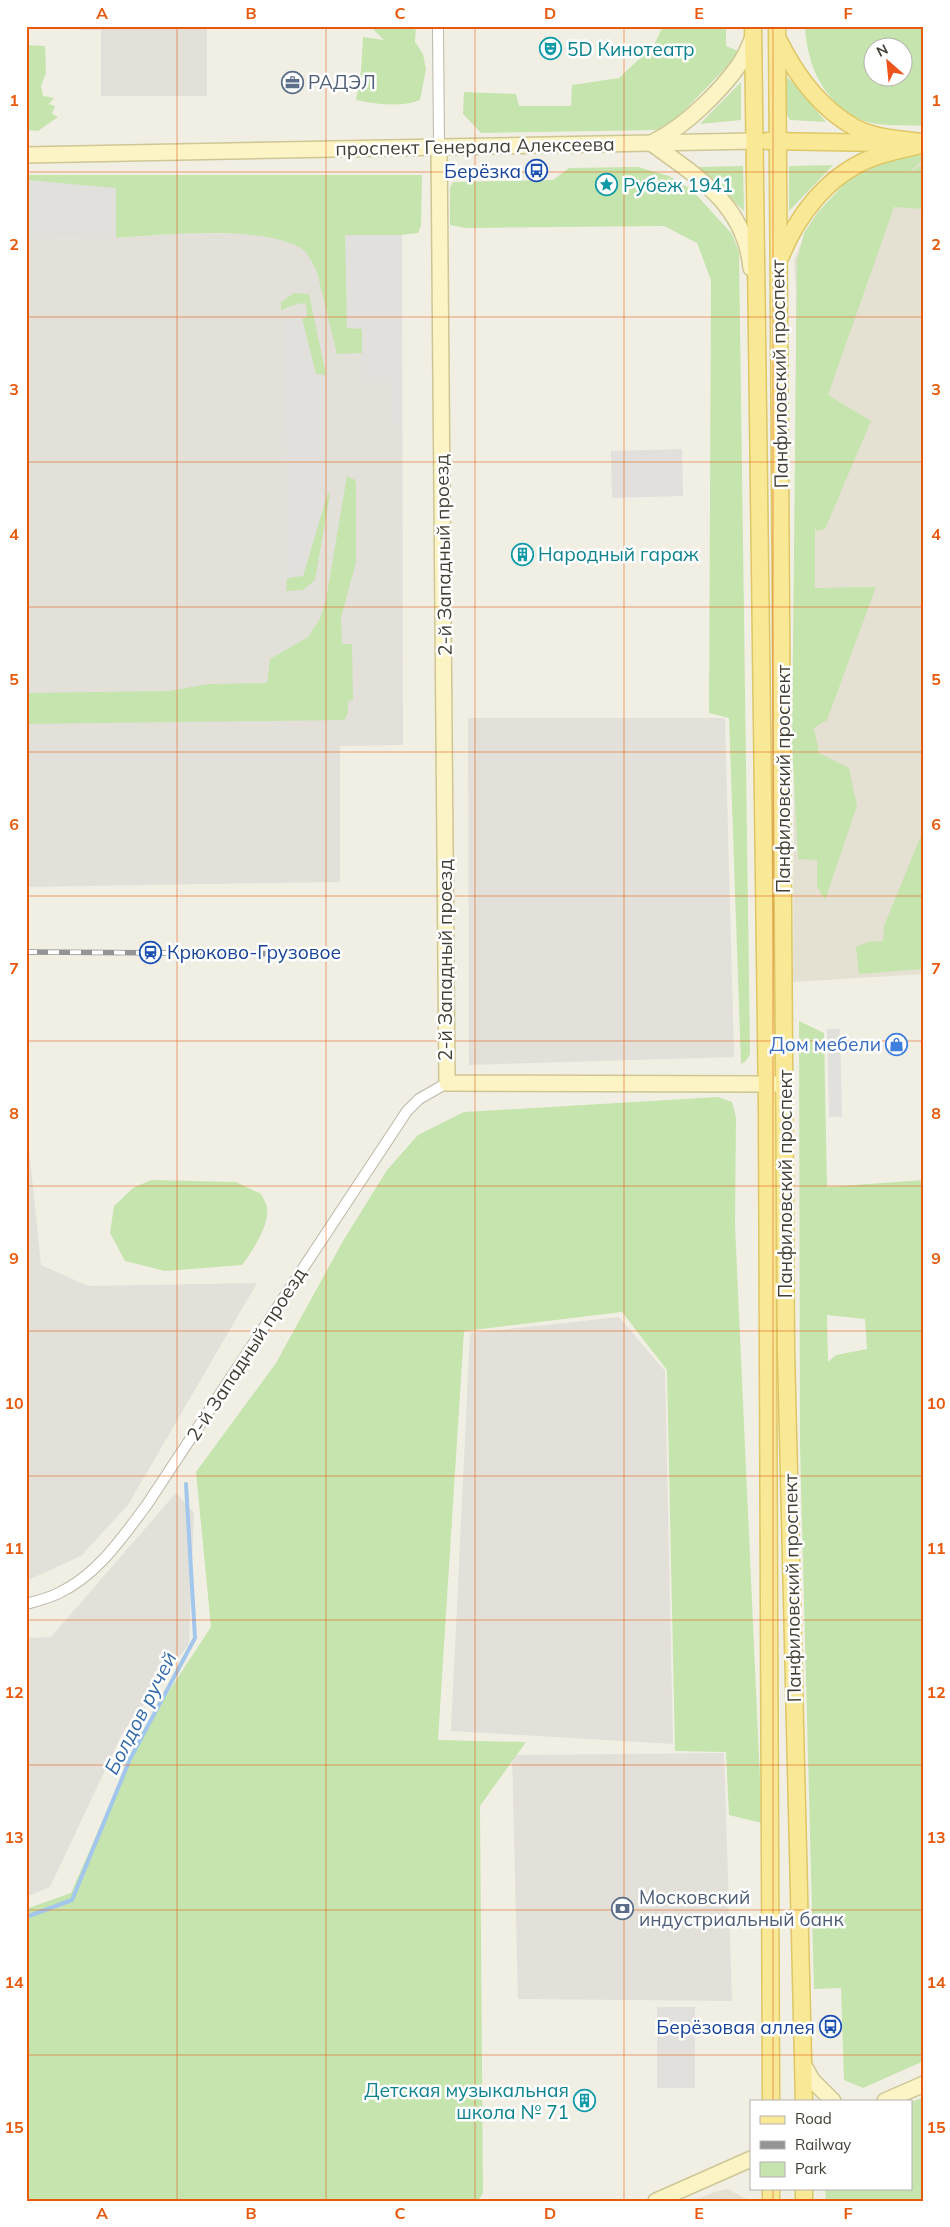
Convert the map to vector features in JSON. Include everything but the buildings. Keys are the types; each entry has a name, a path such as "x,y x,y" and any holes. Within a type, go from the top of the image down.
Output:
{"main road":[{"name":"Панфиловский проспект","path":"777,31 777,265 786,1350 804,2100"},
{"path":"777,31 799,78 825,105 854,127 885,137 924,143"},
{"name":"Панфиловский проспект","path":"753,32 766,1084 771,2100"},
{"name":"проспект Генерала Алексеева","path":"755,141 924,143"},
{"path":"777,265 791,230 824,189 867,160 924,143"}],"street":[{"name":"2-й Западный проезд","path":"438,26 447,1083"},
{"path":"753,32 740,64 727,80 671,134 651,143 706,184 733,212 743,233 750,257 757,329"},
{"name":"проспект Генерала Алексеева","path":"26,155 755,141"},
{"name":"2-й Западный проезд","path":"26,1604 59,1594 83,1579 105,1560 152,1497 407,1111 419,1099 447,1083 784,1083"},
{"path":"803,2064 812,2080 832,2100"},
{"path":"887,2100 924,2084"},
{"path":"656,2201 750,2159"}],"shaded area":[{"path":"80,26 207,26 207,96 101,96 101,30 80,30"},
{"path":"924,159 924,974 793,982 796,291 794,260 805,234 882,160"},
{"path":"26,180 116,188 116,238 26,239"},
{"path":"192,233 402,235 403,745 340,746 340,882 26,887 26,239 116,238"},
{"path":"345,235 402,235 402,424 390,424 390,383 362,383 362,329 347,328"},
{"path":"284,319 302,319 316,374 326,375 328,492 303,576 287,578"},
{"path":"682,449 683,496 612,498 611,451"},
{"path":"468,718 725,718 734,1057 469,1065"},
{"path":"827,1029 840,1029 842,1117 829,1117"},
{"path":"26,1119 41,1265 88,1286 257,1283 128,1505 81,1556 26,1581"},
{"path":"619,1317 665,1371 673,1744 451,1731 470,1333"},
{"path":"176,1493 194,1513 189,1644 123,1732 50,1887 26,1897 26,1638 51,1637"},
{"name":"Московский индустриальный банк","path":"724,1753 732,2001 518,1999 512,1755"},
{"path":"657,2007 695,2007 695,2088 657,2088"},
{"path":"728,2189 750,2201 692,2201 714,2192"}],"green space":[{"path":"370,26 416,26 415,42 423,54 426,69 420,100 396,105 356,100 361,71 363,37 384,40"},
{"path":"663,26 726,26 726,46 741,52 678,117 656,130 481,133 463,114 464,92 516,94 519,106 571,106 572,85 619,78 654,45"},
{"path":"805,26 924,26 924,126 866,122 846,111 826,92 813,68"},
{"path":"26,45 45,46 46,73 41,86 43,96 54,98 49,104 55,106 52,114 58,117 38,131 26,130"},
{"path":"786,76 826,122 790,120 786,113"},
{"path":"741,82 741,120 700,124"},
{"path":"924,155 924,158 909,174 924,162 924,209 894,207 828,395 871,421 825,529 816,531 815,528 815,588 876,587 827,720 814,728 819,753 849,768 857,806 825,900 817,886 817,860 798,859 792,744 797,261 804,233 818,212 850,178 881,159"},
{"path":"833,165 789,211 789,166"},
{"path":"743,166 744,211 696,167"},
{"path":"638,167 669,176 692,190 732,234 739,252 750,1054 746,1061 741,1064 729,718 709,713 711,280 697,243 664,226 466,228 450,225 450,188 453,182 553,180 569,168"},
{"path":"26,175 422,175 421,226 418,233 402,235 348,328 362,328 362,353 337,354 317,272 307,254 299,247 281,240 236,234 210,233 116,238 115,189 26,180"},
{"path":"294,293 309,294 326,375 316,375 302,319 307,317 306,303 281,310 281,302"},
{"path":"347,476 355,480 356,485 356,562 341,618 342,644 352,644 353,700 348,701 348,713 344,720 26,724 26,693 169,691 209,684 267,683 270,659 308,637 320,619 326,600"},
{"path":"328,492 330,494 315,580 303,590 286,591 287,578 303,575"},
{"path":"924,828 924,969 859,974 856,947 868,942 883,941 884,926"},
{"path":"799,1021 824,1033 827,1187 924,1180 924,2061 863,2088 844,2080 841,1988 814,1989 800,1447","holes":["827,1315 865,1319 867,1349 836,1355 828,1362"]},
{"path":"718,1097 732,1102 736,1117 735,1225 762,1823 729,1815 726,1752 675,1751 667,1370 622,1312 464,1331 438,1740 526,1742 480,1806 483,2193 478,2201 26,2201 26,1909 71,1893 140,1735 211,1627 196,1472 276,1363 343,1241 387,1170 418,1135 464,1112"},
{"path":"151,1180 236,1182 261,1194 267,1207 263,1231 242,1265 165,1271 125,1261 110,1233 114,1206 133,1188"},
{"path":"924,2097 924,2201 826,2201 825,2190 912,2190 912,2102"}],"waterway":[{"name":"Болдов ручей","path":"26,1917 72,1900 130,1759 195,1638 186,1484"}],"railway":[{"path":"26,952 334,954"}],"place":[{"name":"5D Кинотеатр","path":"551,49"},
{"name":"РАДЭЛ","path":"292,82"},
{"name":"Берёзка","path":"537,171"},
{"name":"Рубеж 1941","path":"607,185"},
{"name":"Народный гараж","path":"522,554"},
{"name":"Крюково-Грузовое","path":"151,952"},
{"name":"Дом мебели","path":"897,1044"},
{"name":"Московский индустриальный банк","path":"623,1908"},
{"name":"Берёзовая аллея","path":"831,2027"},
{"name":"Детская музыкальная школа № 71","path":"585,2101"}]}
